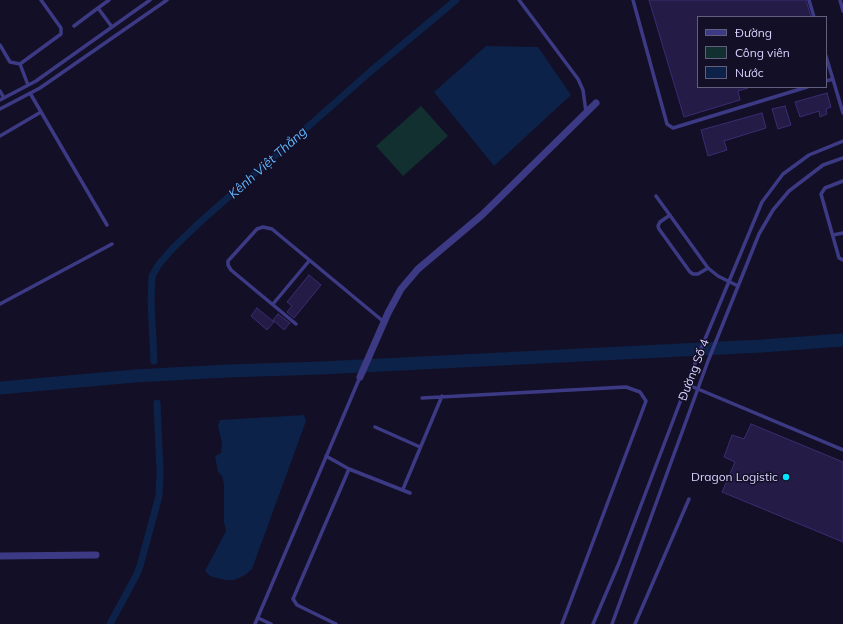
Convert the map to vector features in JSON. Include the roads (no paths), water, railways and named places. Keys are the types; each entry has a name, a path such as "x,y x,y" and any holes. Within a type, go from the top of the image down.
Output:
{"street":[{"path":"360,377 384,322 401,289 418,269 482,215 596,103"},
{"path":"0,556 96,555"}],"lane":[{"path":"0,45 10,62 20,64 61,34 61,28 41,0"},
{"path":"74,26 109,0"},
{"path":"0,91 2,99 36,81 150,0"},
{"path":"0,110 40,88 168,0"},
{"path":"519,0 578,79 583,90 586,113"},
{"path":"633,0 667,124 673,128 804,88"},
{"path":"809,0 814,16"},
{"path":"840,0 843,11"},
{"path":"98,8 112,27"},
{"path":"827,59 843,113"},
{"path":"20,64 28,85"},
{"path":"827,81 833,79"},
{"path":"30,93 107,225"},
{"path":"0,136 41,112"},
{"path":"593,624 619,563 686,384 762,202 783,174 809,155 843,141"},
{"name":"Đường Số 4","path":"612,624 708,361 759,234 773,210 789,191 823,166 843,158"},
{"path":"843,182 825,188 821,194 839,258 843,260"},
{"path":"656,196 708,268 728,282 738,286"},
{"path":"670,215 660,222 658,226 659,229 690,272 693,274 698,274 708,268"},
{"path":"296,324 231,270 228,265 228,261 257,229 263,227 272,229 384,322"},
{"path":"833,236 843,233"},
{"path":"0,304 112,244"},
{"path":"273,304 309,261"},
{"path":"255,624 360,377"},
{"path":"686,384 843,450"},
{"path":"422,398 626,387 640,392 646,401 562,624"},
{"path":"403,490 442,396"},
{"path":"375,426 420,447"},
{"path":"326,456 349,469 410,493"},
{"path":"336,624 297,605 293,600 349,469"},
{"path":"635,624 689,499"},
{"path":"258,618 271,624"}],"water":[{"path":"486,46 538,47 571,95 494,166 434,92"},
{"path":"304,415 306,421 252,569 245,575 234,580 225,580 210,576 205,571 226,531 224,522 224,485 222,476 218,472 215,456 221,453 222,443 218,426 220,420"}],"waterway":[{"name":"Kênh Việt Thắng","path":"154,361 151,301 152,276 159,264 199,223 371,71 456,0"},
{"path":"0,388 135,376 762,346 843,340"},
{"name":"Kênh Việt Thắng","path":"110,624 140,566 159,496 160,472 157,403"}],"place":[{"name":"Dragon Logistic","path":"786,477"}]}
